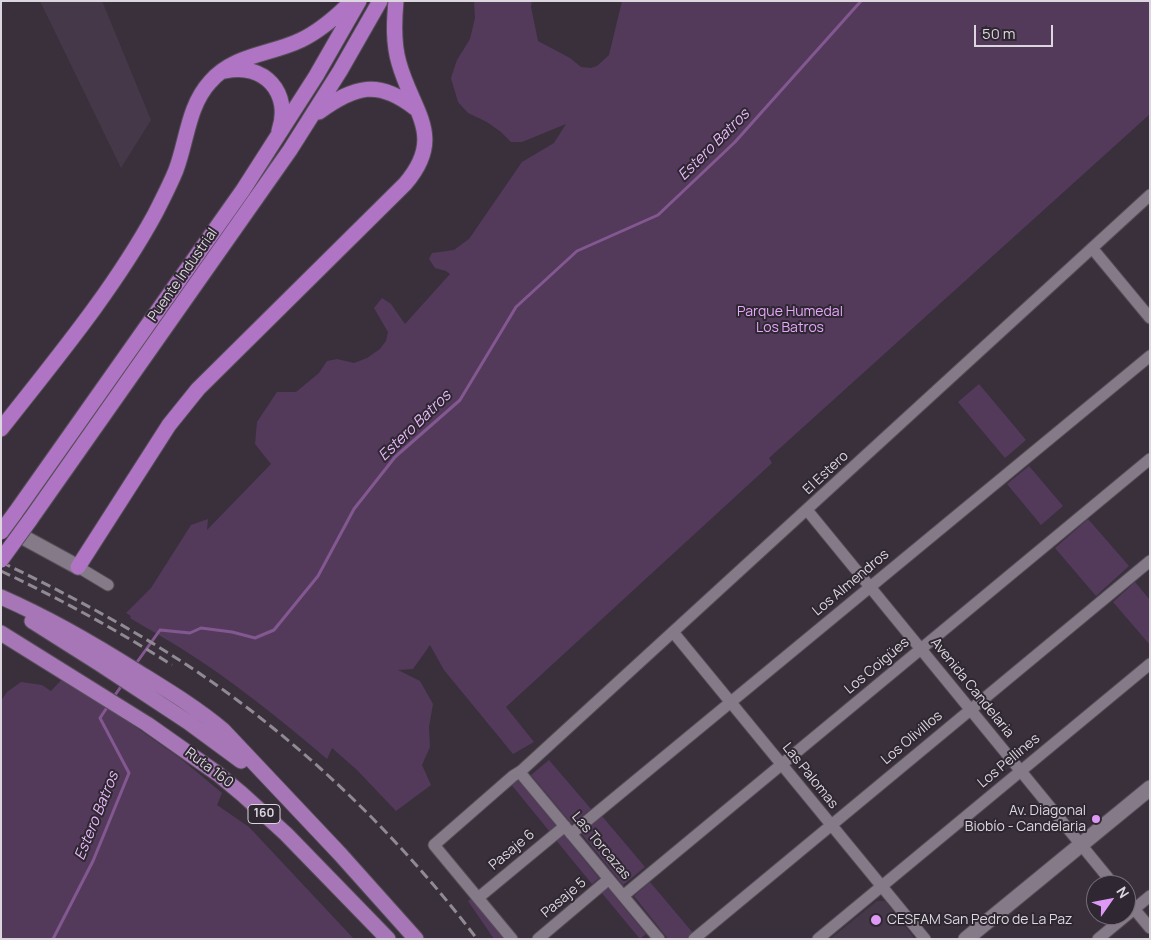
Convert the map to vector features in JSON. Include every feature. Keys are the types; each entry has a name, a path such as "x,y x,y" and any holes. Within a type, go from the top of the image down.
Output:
{"highway":[{"path":"1,429 73,337 104,294 145,230 166,192 176,169 197,102 205,88 218,73 239,60 291,44 309,36 352,1"},
{"name":"Puente Industrial","path":"1,532 243,190 316,76 359,1"},
{"name":"Puente Industrial","path":"1,560 313,116 380,1"},
{"path":"78,567 169,425 198,389 417,169 424,155 426,142 423,124 402,72 395,48 396,1"},
{"path":"218,73 232,69 245,69 261,74 269,81 277,92 282,112 276,138"},
{"path":"313,116 340,97 371,88 394,93 416,108"},
{"name":"Ruta 160","path":"1,597 67,629 106,660"},
{"name":"Ruta 160","path":"1,604 106,660 140,682 233,754 302,815 347,861 416,939"},
{"name":"Ruta 160","path":"1,633 123,708 193,756 242,794 304,852 388,939"}],"main road":[{"path":"1,525 78,567"},
{"path":"966,939 1150,788"}],"street":[{"name":"El Estero","path":"478,898 434,845 521,771 1150,195"},
{"path":"1092,248 1150,318"},
{"name":"Los Almendros","path":"568,830 730,702 1150,356"},
{"name":"Los Coigües","path":"623,896 1150,459"},
{"name":"Avenida Candelaria","path":"807,510 1106,875"},
{"name":"Los Olivillos","path":"694,939 1150,561"},
{"path":"78,567 108,585"},
{"name":"Las Palomas","path":"673,632 925,939"},
{"name":"Los Pellines","path":"818,939 1150,664"},
{"name":"Las Torcazas","path":"521,771 623,896 653,937"},
{"name":"Pasaje 6","path":"478,898 568,830"},
{"name":"Pasaje 5","path":"538,939 609,880"},
{"path":"1136,907 1150,896"},
{"path":"478,898 512,939"},
{"path":"1136,911 1150,928"},
{"path":"1098,939 1115,925"}],"shaded area":[{"path":"40,1 102,1 151,120 121,168"},
{"name":"CESFAM San Pedro de La Paz","path":"877,901 885,901 915,939 830,939"}],"green space":[{"name":"Parque Humedal Los Batros","path":"474,1 532,1 531,7 538,41 570,58 581,67 591,68 597,66 609,55 622,1 1150,1 1150,114 769,458 772,463 506,707 534,742 513,754 444,670 430,645 413,669 398,670 420,681 433,704 429,727 430,747 422,765 431,785 396,811 357,770 332,748 327,759 237,686 179,647 130,618 131,616 126,613 151,588 191,525 208,519 207,530 271,464 255,444 257,422 277,392 296,392 319,373 327,361 337,359 354,363 367,358 380,349 386,341 388,332 374,308 382,298 391,304 405,324 450,274 435,268 429,259 432,253 454,250 469,239 522,162 554,143 566,124 522,142 511,142 487,122 468,113 458,102 451,78 457,60 470,39 475,18"},
{"path":"979,384 1026,440 1005,458 958,402"},
{"path":"1029,466 1063,506 1041,525 1007,484"},
{"path":"1088,519 1129,566 1096,596 1055,548"},
{"path":"1135,582 1150,600 1150,645 1113,602"},
{"path":"64,677 180,758 222,793 217,805 249,827 354,939 1,939 1,701 7,692 21,682 42,685 51,691"},
{"path":"549,760 591,809 572,824 531,775"},
{"path":"516,778 556,826 550,832 510,783"},
{"path":"602,816 645,867 623,885 581,833"},
{"path":"562,833 599,878 592,884 555,839"},
{"path":"650,882 693,933 686,939 668,939 634,896"},
{"path":"607,887 646,934 640,939 601,892"},
{"path":"472,898 506,939 494,939 468,901"}],"waterway":[{"name":"Estero Batros","path":"135,665 160,630 190,633 201,628 232,632 255,638 274,630 318,576 354,509 395,457 460,400 516,307 577,251 658,215 735,142 861,1"},
{"name":"Estero Batros","path":"113,698 122,685"},
{"name":"Estero Batros","path":"53,939 93,861 129,773 100,718 108,706"}],"railway":[{"path":"1,562 91,608 149,641 206,678 267,723 364,809 423,872 477,939"},
{"path":"1,571 88,615 172,665"}],"place":[{"name":"Av. Diagonal Biobío - Candelaria","path":"1096,819"},
{"name":"CESFAM San Pedro de La Paz","path":"876,920"}]}
